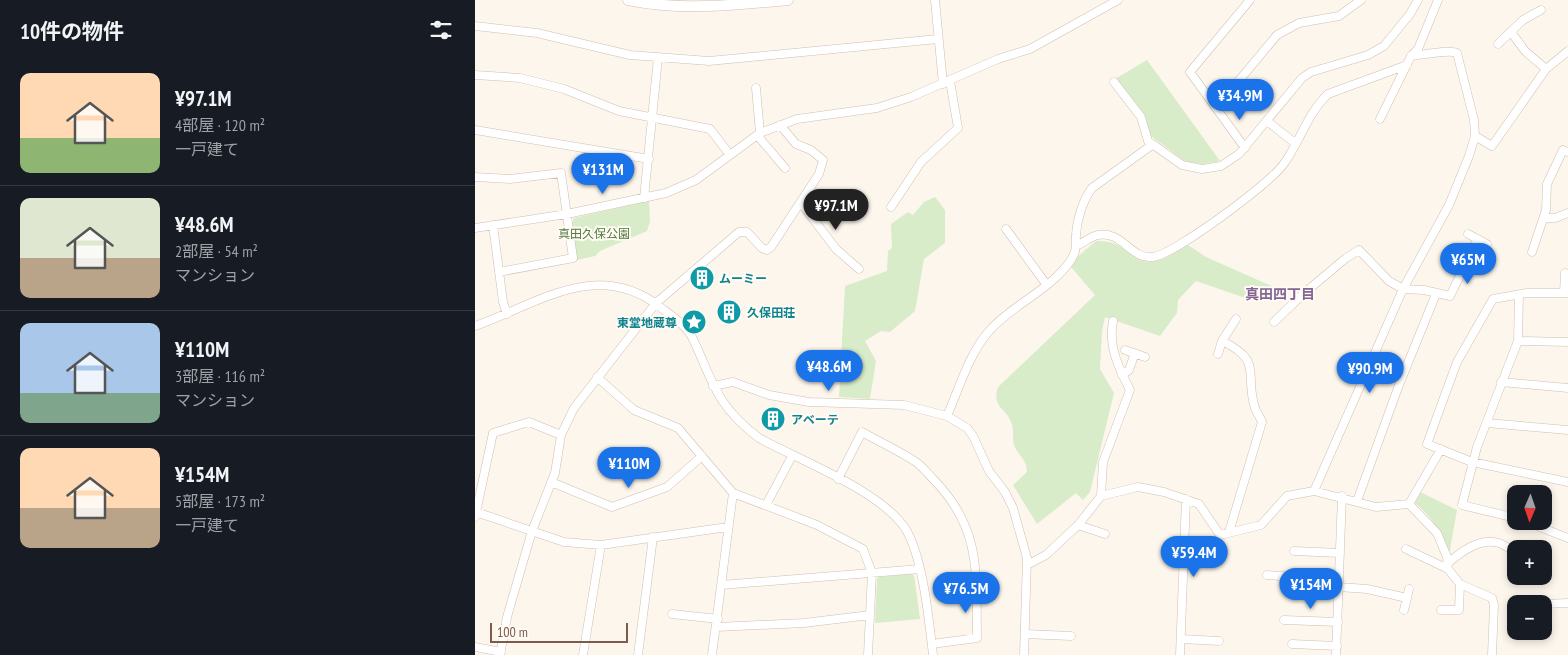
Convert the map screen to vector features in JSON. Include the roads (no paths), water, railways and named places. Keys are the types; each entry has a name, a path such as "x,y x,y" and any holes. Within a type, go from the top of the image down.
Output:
{"street":[{"path":"628,0 691,3 788,0"},
{"path":"891,207 921,162 958,128 938,39 935,0"},
{"path":"475,228 567,214 666,193 696,180 759,134 780,125 797,119 877,108 947,83 998,59 1030,49 1118,0"},
{"path":"1245,148 1190,72 1250,0"},
{"path":"1217,108 1277,35 1299,23 1339,16 1361,0"},
{"path":"1114,82 1141,117 1148,141 1182,165 1202,169 1212,168 1230,161 1245,148 1302,78 1311,72 1368,55 1384,46 1416,3 1409,0"},
{"path":"1380,119 1411,56 1418,49 1438,0"},
{"path":"1498,44 1523,20 1541,10"},
{"path":"475,26 537,33 630,55 709,61 938,39"},
{"path":"1511,32 1525,51 1546,69"},
{"path":"1314,491 1403,289 1449,205 1475,136 1474,120 1457,52 1445,50 1434,55 1411,56"},
{"path":"1475,136 1492,146 1546,69 1568,51"},
{"path":"644,198 654,118 658,58"},
{"path":"1078,245 1094,236 1108,234 1125,242 1134,251 1144,256 1163,253 1226,214 1282,167 1318,103 1328,94 1407,65"},
{"path":"475,75 520,78 564,89 619,111 710,129 730,155"},
{"path":"756,88 759,134 785,168"},
{"path":"1267,121 1295,143"},
{"path":"475,647 500,654 507,618 532,531 555,473 561,435 574,408 656,304 739,232 747,232 762,248 767,250 771,247 819,174 823,160 811,150 796,144 780,125"},
{"path":"475,130 649,159"},
{"path":"947,416 977,350 989,330 1046,284 1071,260 1078,245 1076,234 1086,196 1111,172 1152,144"},
{"path":"1532,252 1544,218 1547,184 1563,150 1568,152"},
{"path":"771,167 778,161"},
{"path":"475,177 510,179 561,172 573,258 499,272"},
{"path":"801,204 837,249 859,269"},
{"path":"1544,218 1555,218 1568,213"},
{"path":"493,225 503,302 507,314"},
{"path":"1006,229 1046,284"},
{"path":"1468,234 1487,244"},
{"path":"1274,322 1302,294 1346,258 1359,250 1389,281 1403,289 1424,290 1450,296 1478,239"},
{"path":"1565,273 1566,293 1519,295 1493,299 1457,362 1427,444 1472,462 1568,482"},
{"path":"475,326 558,292 589,284 621,287 656,304 690,332 713,386 732,415 743,425 759,438 874,497 893,513 909,537 920,569 933,655"},
{"path":"1357,501 1399,385 1436,294"},
{"path":"1507,516 1462,505 1472,462 1518,341 1519,295"},
{"path":"1218,354 1222,342 1236,319"},
{"path":"1027,565 1046,555 1079,525 1101,496 1103,462 1130,390 1114,353 1113,321"},
{"path":"1518,341 1568,342"},
{"path":"1222,342 1238,349 1251,366 1251,386 1254,402 1262,422 1229,532"},
{"path":"1125,350 1145,357"},
{"path":"1122,375 1129,370 1135,353"},
{"path":"597,377 634,410 678,428 733,493 817,525 857,545 868,556 872,573 868,655"},
{"path":"713,386 733,382 769,395 809,402 904,406 947,416 967,428 973,436 989,472 1005,492 1013,508 1027,565 1024,655"},
{"path":"1501,382 1568,388"},
{"path":"561,435 529,422 493,433 476,515 564,542 601,545 728,527"},
{"path":"1487,423 1568,430"},
{"path":"838,479 862,432 917,463 948,495 963,517 976,563 977,638 931,644"},
{"path":"1409,504 1441,450"},
{"path":"551,482 612,507 667,487 702,456"},
{"path":"765,505 792,456"},
{"path":"1101,496 1138,487 1199,504 1220,535 1261,525 1287,496 1314,491 1342,496 1376,506 1409,504 1437,533 1448,566 1460,584 1492,598 1494,605 1492,655"},
{"path":"713,655 733,493"},
{"path":"1336,655 1342,496"},
{"path":"1180,655 1186,500"},
{"path":"1079,525 1105,534"},
{"path":"1547,530 1568,538"},
{"path":"638,655 653,537"},
{"path":"1448,566 1463,550 1485,542 1499,543 1507,548"},
{"path":"583,655 601,545"},
{"path":"1406,549 1448,566"},
{"path":"1294,551 1340,553"},
{"path":"721,585 920,569"},
{"path":"1267,575 1277,580 1306,577 1407,598"},
{"path":"1305,586 1306,577"},
{"path":"1441,610 1459,610 1460,584"},
{"path":"1404,610 1409,589"},
{"path":"1552,604 1568,603"},
{"path":"672,614 717,623 804,623 870,615"},
{"path":"1283,620 1337,622"},
{"path":"1293,620 1293,629"},
{"path":"1025,634 1071,636"},
{"path":"1181,640 1219,640"},
{"path":"1292,644 1337,646"}],"place":[{"name":"ムーミー","path":"702,278"},
{"name":"久保田荘","path":"729,312"},
{"name":"東堂地蔵尊","path":"694,322"},
{"name":"アベーテ","path":"773,419"}],"district":[{"name":"真田四丁目","path":"1280,294"}],"park label":[{"name":"真田久保公園","path":"594,233"}]}
